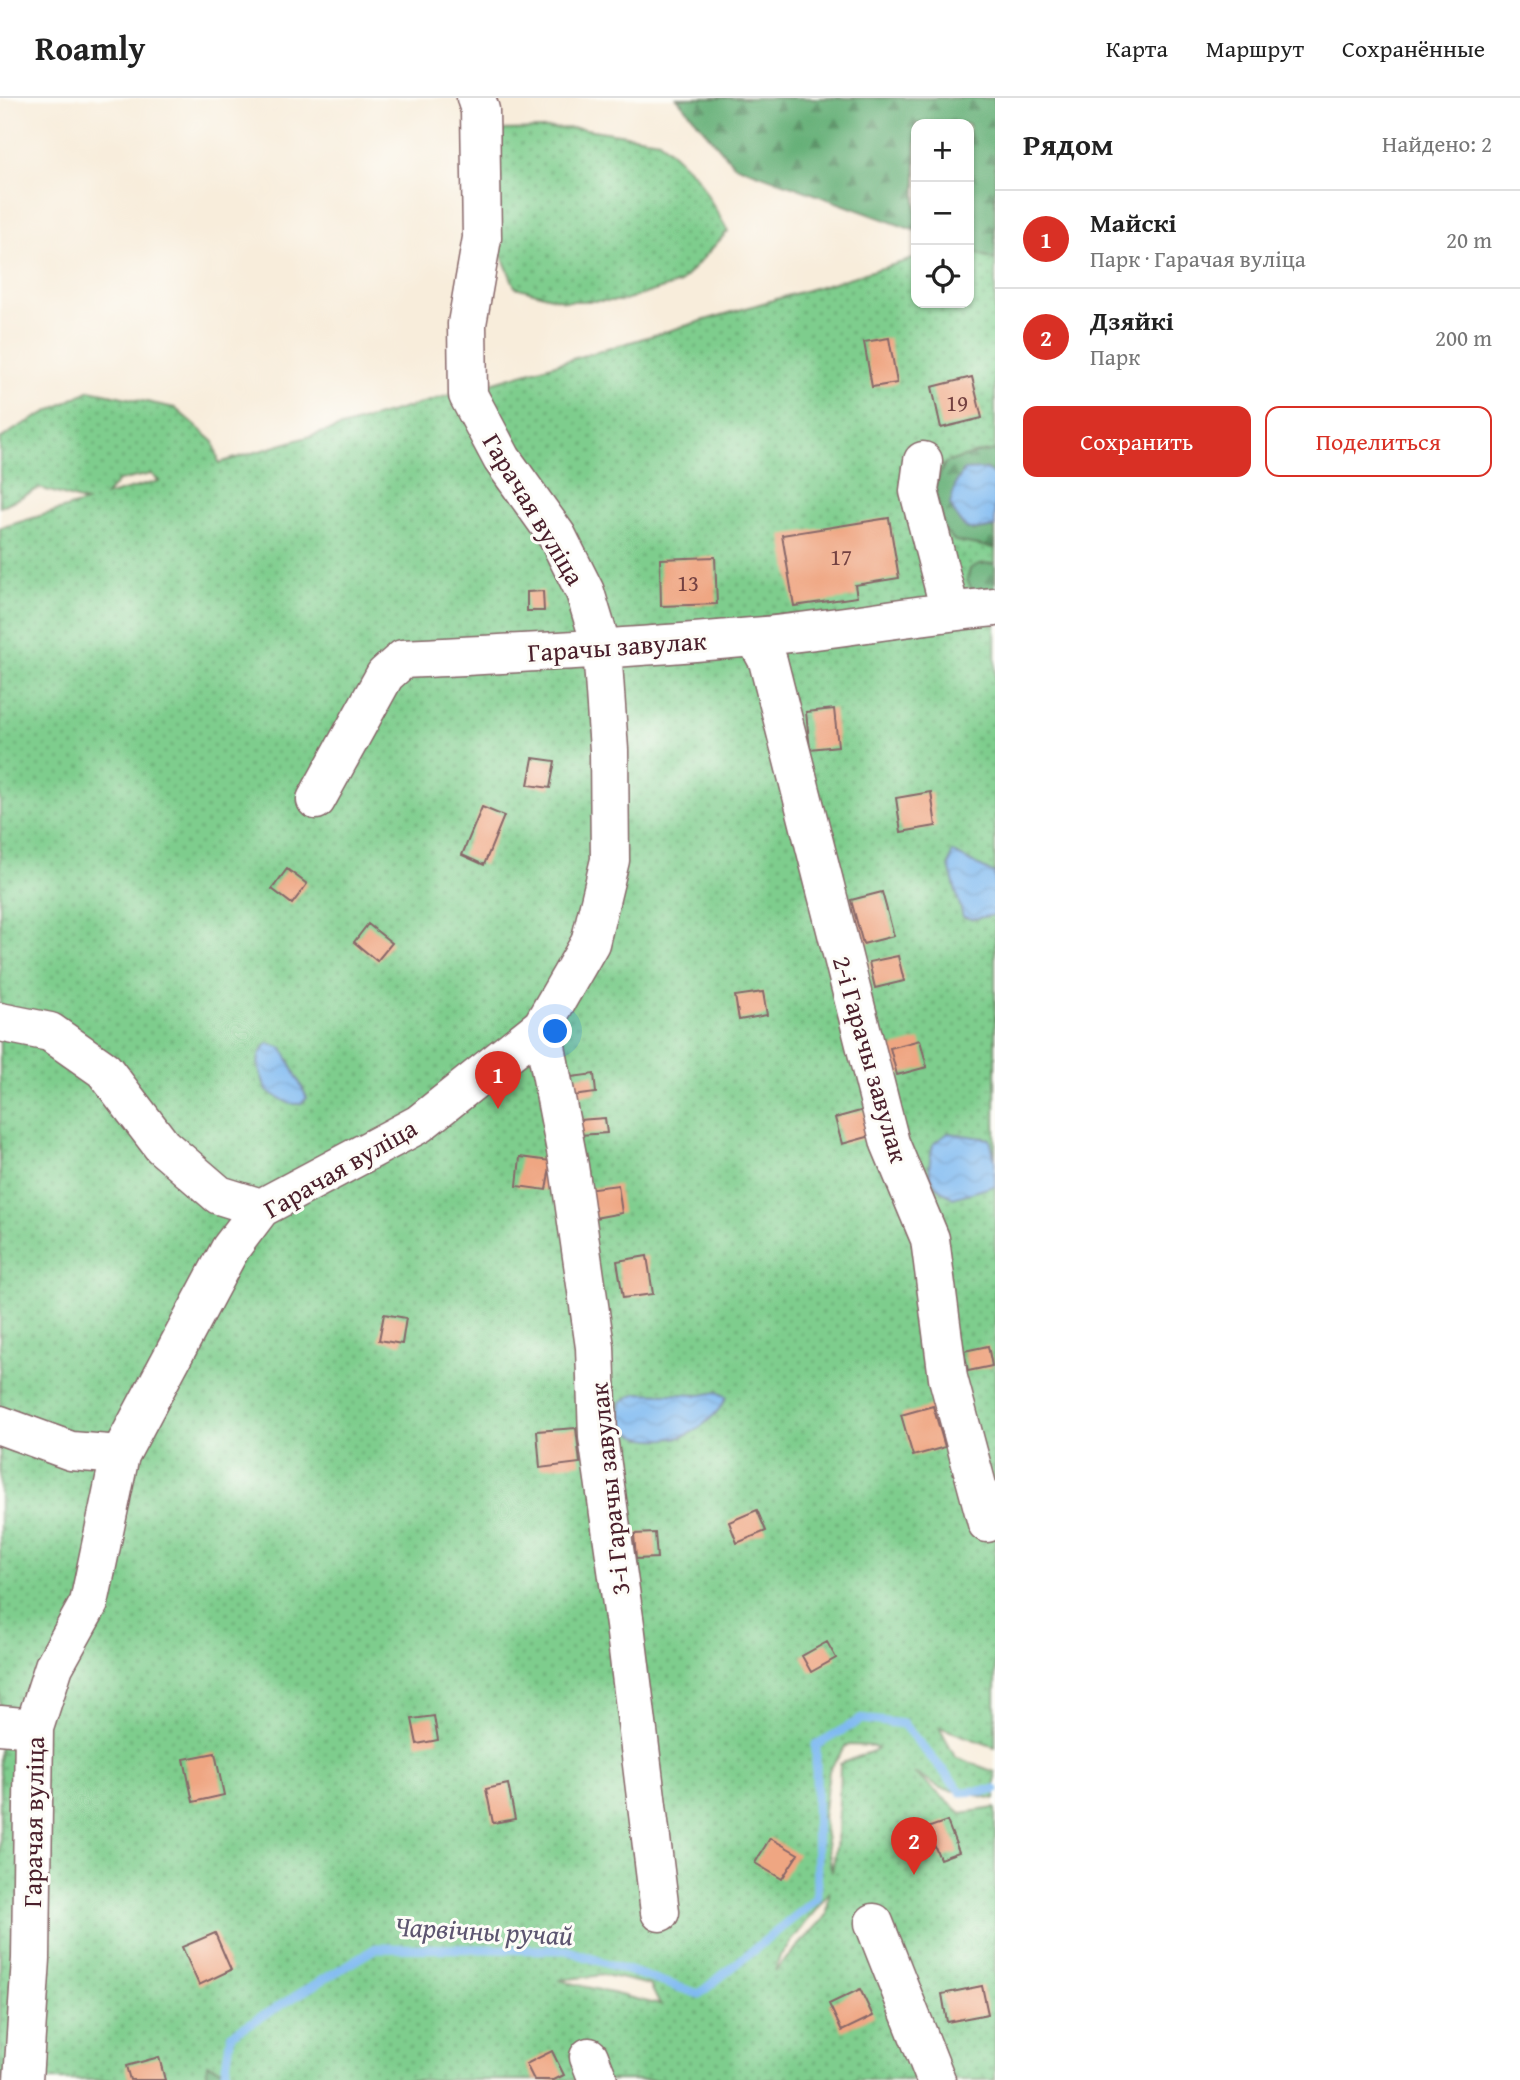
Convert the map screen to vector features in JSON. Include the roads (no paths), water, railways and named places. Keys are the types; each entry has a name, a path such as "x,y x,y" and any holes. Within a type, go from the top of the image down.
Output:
{"street":[{"name":"Гарачая вуліца","path":"23,2080 15,1957 17,1727 89,1603 120,1455 230,1248 261,1208 419,1124 542,1026 590,943 610,860 609,750 602,648 585,592 557,536 502,459 468,395 467,324 482,238 480,110 476,98"},
{"path":"923,461 919,491 950,611"},
{"name":"Гарачы завулак","path":"316,800 385,675 403,659 755,637 995,607"},
{"name":"2-і Гарачы завулак","path":"755,637 768,661 890,1143 930,1239 948,1378 987,1523"},
{"path":"0,1022 50,1032 104,1070 162,1146 219,1195 261,1208"},
{"name":"3-і Гарачы завулак","path":"542,1026 569,1166 595,1347 598,1437 625,1625 660,1912"},
{"path":"0,1425 71,1451 120,1455"},
{"path":"874,1923 936,2080"}],"water":[{"path":"986,469 995,477 995,527 967,528 962,525 950,504 956,483 964,470"},
{"path":"952,852 995,874 995,915 972,919 963,917 949,866"},
{"path":"268,1043 283,1048 307,1098 300,1104 290,1104 267,1091 258,1060"},
{"path":"948,1133 990,1139 995,1160 995,1186 953,1198 933,1182 930,1170 933,1144"},
{"path":"717,1392 727,1397 719,1409 705,1424 685,1436 647,1439 632,1433 622,1422 621,1402 637,1393 701,1395"}],"waterway":[{"name":"Чарвічны ручай","path":"235,2080 225,2072 231,2035 376,1948 566,1950 699,1994 817,1899 816,1745 862,1719 903,1724 961,1792 995,1790"}],"place":[{"name":"Майскі","path":"498,1109"},
{"name":"Дзяйкі","path":"914,1875"}]}
